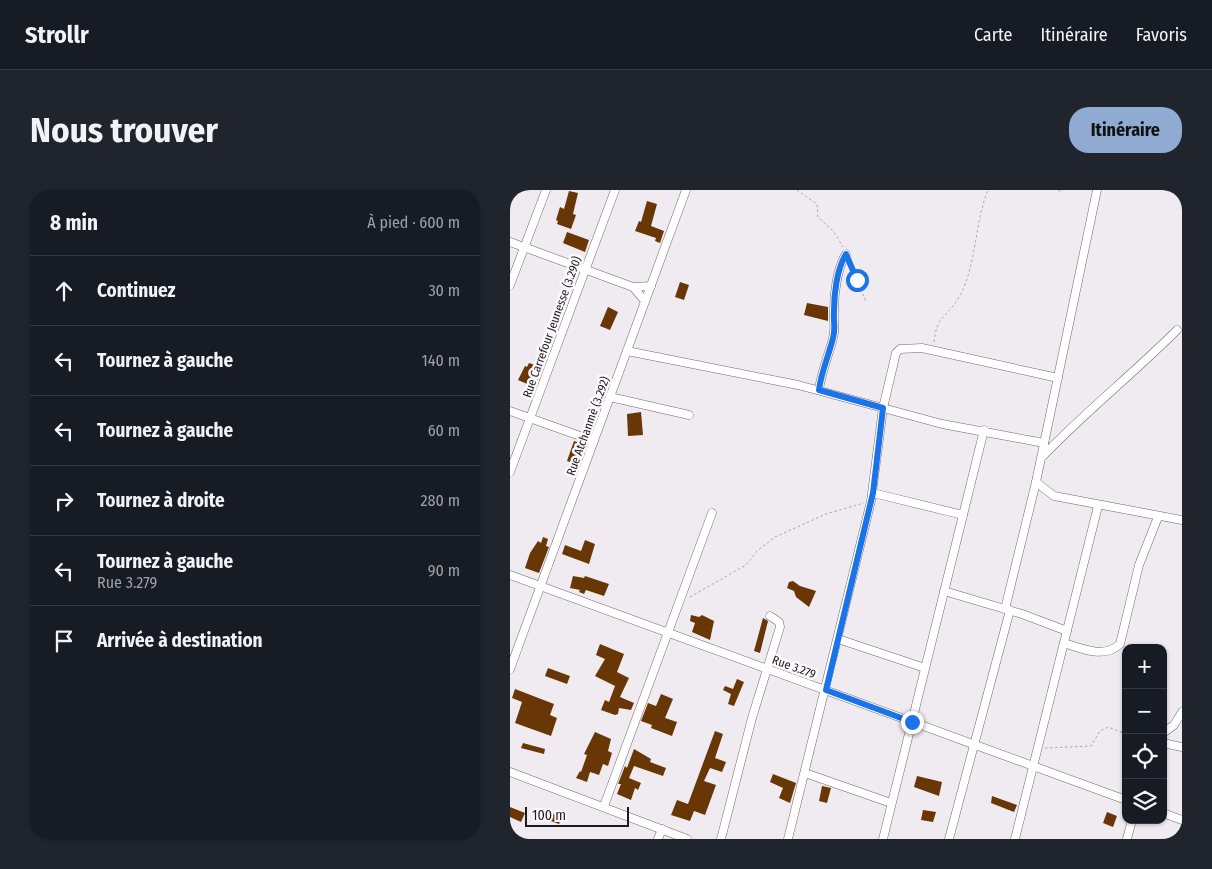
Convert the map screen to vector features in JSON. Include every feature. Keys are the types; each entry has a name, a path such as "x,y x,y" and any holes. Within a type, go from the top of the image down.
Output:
{"street":[{"path":"510,285 546,190"},
{"name":"Rue Carrefour Jeunesse (3.290)","path":"510,472 615,190"},
{"name":"Rue Atchanmè (3.292)","path":"510,669 686,190"},
{"path":"949,839 975,745 1008,610 1096,190"},
{"path":"510,242 586,268 633,287 646,301"},
{"path":"819,390 821,377 829,358 833,339 838,275 846,254"},
{"path":"633,287 651,286"},
{"path":"1041,458 1092,406 1135,372 1177,330"},
{"path":"788,839 872,497 883,408 896,353 900,349 911,348 933,350 1058,378"},
{"path":"627,351 819,390 942,424 984,430 1044,443"},
{"path":"610,397 689,415"},
{"path":"510,411 594,441"},
{"path":"883,839 984,430"},
{"path":"1036,482 1054,496 1098,506 1182,520"},
{"path":"872,497 963,515"},
{"path":"1015,839 1098,506"},
{"path":"604,806 712,512"},
{"path":"1064,643 1100,653 1114,650 1120,644 1139,565 1158,517"},
{"name":"Rue 3.279","path":"510,575 1122,799"},
{"path":"944,591 1008,610 1067,631"},
{"path":"720,839 780,627 776,619 770,616"},
{"path":"838,639 925,668"},
{"path":"1167,730 1174,725 1182,712"},
{"path":"1167,743 1182,747"},
{"path":"510,772 687,839"},
{"path":"805,773 892,803"},
{"path":"1167,814 1182,820"},
{"path":"1127,839 1131,824"},
{"path":"658,839 662,829"}],"path":[{"path":"797,190 817,204 818,217 834,232 846,254 866,302"},
{"path":"933,350 940,318 958,298 973,258 980,217 988,190"},
{"path":"1058,190 1063,192"},
{"path":"680,601 698,594 746,565 757,551 775,537 826,514 872,497"},
{"path":"1038,750 1057,746 1083,748 1091,746 1100,731 1108,727 1122,732"}],"building":[{"path":"569,191 578,193 573,214 576,215 571,229 557,224 558,221 556,220 560,207 564,209"},
{"path":"647,201 657,204 651,226 664,231 660,243 655,241 656,238 635,231 639,221 641,222"},
{"path":"567,232 589,240 585,252 563,243"},
{"path":"680,282 689,285 684,300 675,297"},
{"path":"807,303 828,307 828,321 804,315"},
{"path":"608,307 618,312 610,330 600,326"},
{"path":"529,363 535,365 534,370 541,373 534,387 518,380 525,366 527,367"},
{"path":"641,412 643,435 628,436 627,414"},
{"path":"574,441 583,444 576,464 567,461"},
{"path":"543,537 548,539 546,546 549,547 539,573 525,568 530,553 538,541 541,543"},
{"path":"585,540 595,544 589,564 562,554 565,545 581,551"},
{"path":"573,576 584,578 585,576 609,584 604,596 586,590 584,594 579,592 580,590 570,588"},
{"path":"793,581 800,586 816,591 809,607 796,597 794,591 787,588 789,582"},
{"path":"691,615 699,617 702,615 714,621 710,640 692,632 695,623 690,621"},
{"path":"763,618 768,621 760,653 754,651"},
{"path":"600,644 624,654 617,672 629,678 620,697 634,703 631,710 619,708 618,714 615,715 601,710 605,700 609,702 615,686 595,676 605,659 596,655"},
{"path":"548,668 570,676 567,684 545,676"},
{"path":"737,679 744,682 734,706 728,704 731,694 723,690 725,686 733,689"},
{"path":"515,689 554,704 550,715 557,718 551,736 515,723 522,702 512,698"},
{"path":"661,694 673,699 665,718 677,722 672,736 651,728 652,725 641,721 648,703 656,706"},
{"path":"715,731 723,734 715,758 726,762 722,772 710,768 704,781 716,785 705,815 694,811 690,821 671,815 677,800 688,804"},
{"path":"595,732 611,739 608,751 612,753 608,766 603,764 599,775 590,772 587,782 576,778 581,772 587,755 584,754"},
{"path":"523,743 545,749 544,754 521,748"},
{"path":"634,749 651,759 650,762 666,768 663,776 634,766 629,778 641,783 638,790 635,788 631,800 617,794 621,784 618,784 625,766 627,768"},
{"path":"773,774 796,783 790,803 779,798 783,788 770,782"},
{"path":"917,776 942,782 939,796 914,787"},
{"path":"822,786 831,788 827,803 819,801"},
{"path":"992,796 1017,805 1014,812 991,803"},
{"path":"510,807 525,813 521,822 510,817"},
{"path":"923,810 936,812 933,822 921,820"},
{"path":"546,811 562,817 559,824 543,818"},
{"path":"1107,812 1117,816 1113,827 1103,823"}],"route":[{"path":"857,280 846,254 838,275 833,339 829,358 821,377 819,390 883,408 873,493 826,690 912,722"}]}
